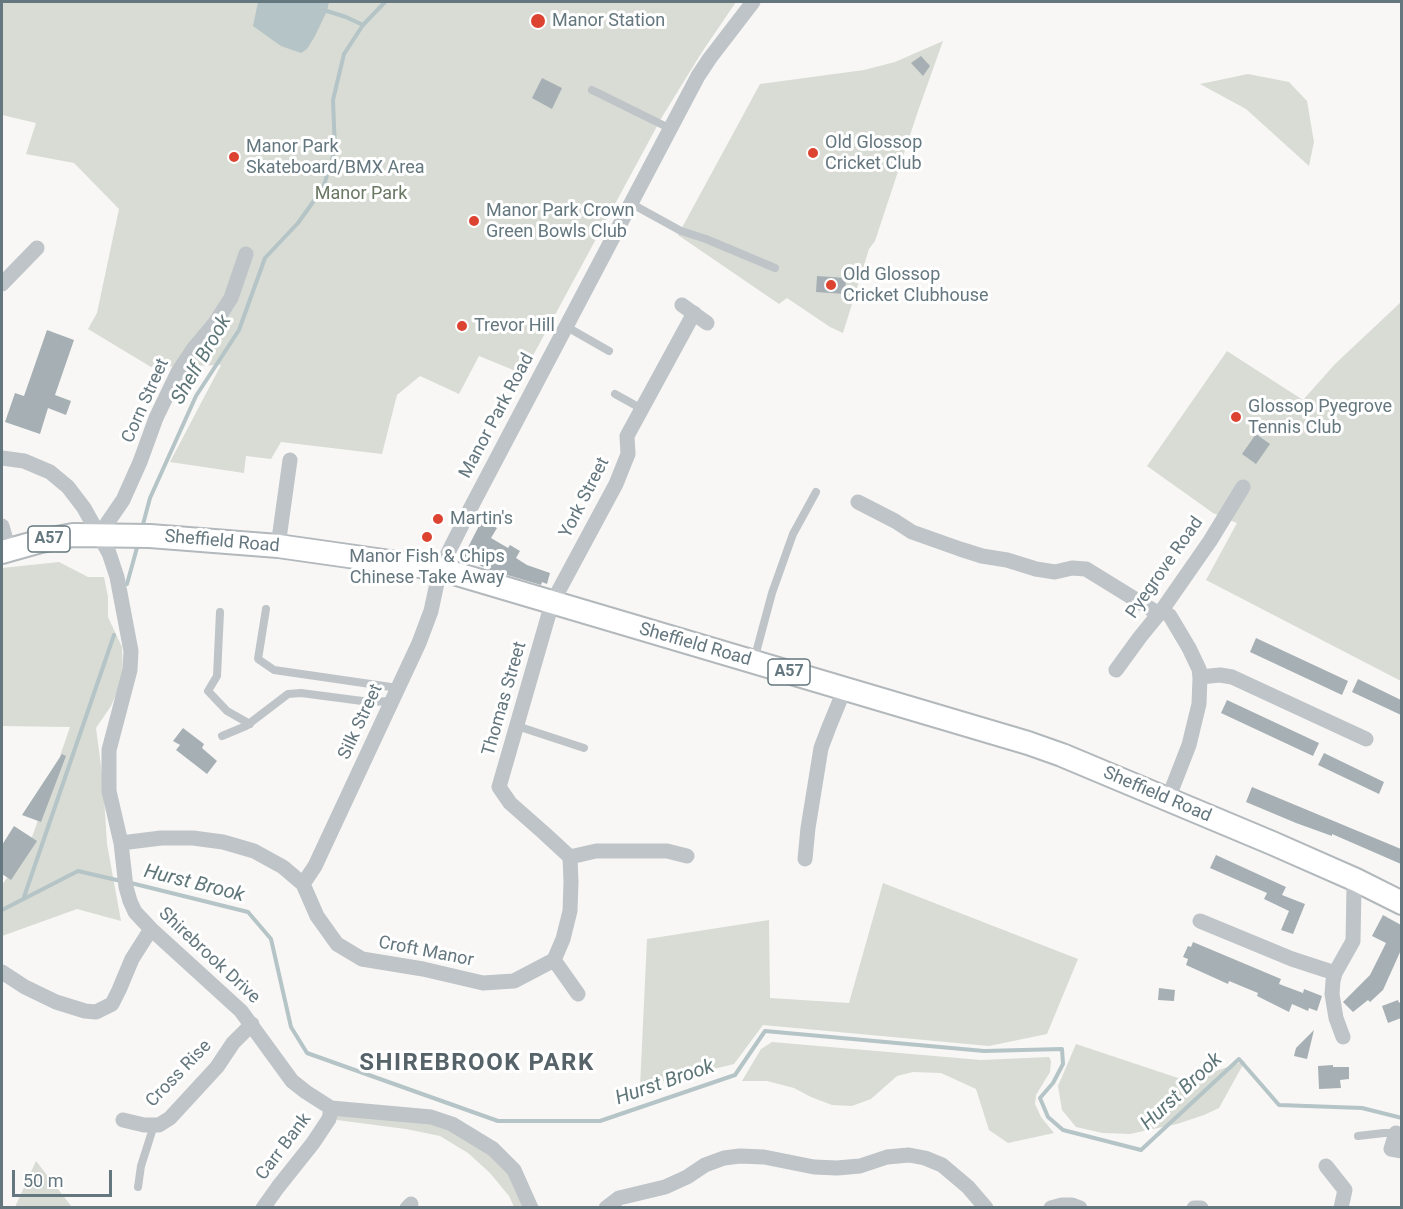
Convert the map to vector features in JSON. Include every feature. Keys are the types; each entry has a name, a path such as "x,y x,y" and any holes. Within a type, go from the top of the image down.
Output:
{"main road":[{"name":"A57","path":"5,551 73,535 99,535"},
{"name":"Sheffield Road","path":"99,535 278,546 440,569 468,576 552,603 1028,743 1272,843 1356,880 1401,903"}],"street":[{"name":"Manor Park Road","path":"440,569 698,76 753,2"},
{"path":"2,284 37,248"},
{"name":"Corn Street","path":"99,535 123,500 156,418 178,372 231,298 246,254"},
{"name":"York Street","path":"552,603 616,484 628,454 627,436 642,409 688,309 707,323"},
{"name":"Shirebrook Drive","path":"2,458 24,461 50,472 68,487 84,508 110,553 117,577 131,651 130,670 109,750 109,791 121,843 125,879 135,912 241,1011 292,1081 306,1092 331,1108 431,1117 452,1124 493,1149 514,1170 531,1208"},
{"path":"278,546 290,460"},
{"name":"Pyegrove Road","path":"1116,670 1161,612 1210,541 1243,487"},
{"path":"858,502 882,506 895,521 912,532 982,556 1055,572 1072,568 1086,569 1170,616 1189,648 1200,677 1199,704 1189,745 1168,799"},
{"path":"2,526 5,551"},
{"name":"Silk Street","path":"303,884 315,866 419,644 431,610 440,569"},
{"name":"Thomas Street","path":"552,603 499,787 510,803 570,857"},
{"path":"1200,677 1220,675 1232,677 1366,739"},
{"path":"805,859 821,748 845,688"},
{"name":"Croft Manor","path":"121,843 160,838 193,838 223,842 254,851 283,867 303,884 317,916 337,944 363,959 423,969 483,983 514,981 554,960"},
{"path":"578,994 554,960 563,939 570,911 570,857 596,851 667,851 687,856"},
{"path":"1343,1037 1336,1018 1333,981 1353,941 1356,880"},
{"path":"1200,921 1292,959 1335,973"},
{"path":"2,972 25,987 56,1002 96,1012 112,1004 132,959 151,929"},
{"name":"Cross Rise","path":"123,1120 144,1125 159,1125 170,1118 217,1066 233,1043 252,1024"},
{"name":"Carr Bank","path":"263,1208 313,1143 329,1119 331,1108"},
{"path":"1396,1133 1391,1149 1401,1150"},
{"path":"606,1208 619,1198 665,1188 705,1165 724,1158 764,1156 814,1167 837,1168 860,1166 887,1157 909,1155 942,1165 968,1187 986,1208"},
{"path":"1326,1166 1345,1190 1341,1208"},
{"path":"1052,1208 1072,1205 1080,1208"},
{"path":"1194,1208 1199,1206 1201,1208"}],"lane":[{"path":"592,90 671,129"},
{"path":"632,204 681,231 775,268"},
{"path":"567,327 609,351"},
{"path":"615,394 642,409"},
{"path":"754,662 772,593 793,534 816,492"},
{"path":"266,609 258,660 274,670 395,694"},
{"path":"220,612 217,676 208,691 226,711 250,724"},
{"path":"222,736 250,724 288,694 301,693 370,702 395,694"},
{"path":"517,726 584,748"},
{"path":"138,1187 141,1166 154,1125"},
{"path":"1358,1136 1384,1132 1396,1133"}],"green space":[{"name":"Manor Park","path":"2,2 736,2 662,117 523,374 479,356 459,394 420,376 397,395 382,454 281,442 271,459 246,456 244,473 170,462 221,365 151,367 88,329 97,313 119,209 74,163 26,154 36,123 2,115"},
{"name":"Old Glossop Cricket Club","path":"943,41 875,241 869,249 843,333 830,327 787,298 779,304 678,235 760,84 864,70 895,62"},
{"path":"1248,74 1289,82 1307,101 1314,142 1309,166 1246,109 1200,84"},
{"path":"1401,302 1401,681 1206,580 1237,523 1213,513 1147,466 1227,351 1303,400 1335,364"},
{"path":"59,562 88,577 104,577 108,597 108,617 122,647 123,679 111,706 96,728 103,781 107,844 121,921 77,909 2,936 2,885 29,846 70,727 2,726 2,568"},
{"path":"883,883 1078,959 1047,1034 989,1046 763,1025 734,1064 640,1087 647,939 769,920 770,998 849,1003"},
{"path":"772,1042 981,1060 1049,1057 1050,1072 1036,1095 1035,1104 1041,1117 1054,1133 1008,1143 989,1130 976,1089 941,1073 913,1072 897,1076 871,1099 852,1106 832,1105 794,1088 767,1081 742,1081 761,1049"},
{"path":"1076,1044 1187,1081 1245,1061 1219,1108 1177,1124 1130,1134 1103,1133 1076,1127 1062,1110 1058,1086"},
{"path":"331,1108 431,1117 493,1149 531,1207 514,1207 509,1196 490,1173 468,1153 440,1136 329,1119"},
{"path":"36,1161 72,1207 15,1207"}],"shaded area":[{"path":"258,2 329,2 315,36 307,49 301,53 281,46 253,26"}],"building":[{"path":"921,56 930,66 923,76 911,63"},
{"path":"542,78 562,88 552,109 532,98"},
{"name":"Old Glossop Cricket Clubhouse","path":"817,276 846,278 845,294 816,292"},
{"path":"47,330 74,340 55,395 71,401 66,415 48,408 40,434 5,422 15,393 24,396"},
{"path":"1256,434 1270,444 1256,464 1242,454"},
{"path":"482,520 497,528 491,538 508,548 510,545 520,551 516,558 527,565 550,573 547,584 542,582 541,585 487,569 463,557"},
{"path":"1256,638 1348,681 1342,695 1250,652"},
{"path":"1358,679 1401,700 1401,715 1352,692"},
{"path":"1227,700 1319,743 1313,756 1221,713"},
{"path":"183,728 204,744 202,748 217,761 207,774 176,750 180,745 173,741"},
{"path":"1324,753 1384,782 1379,794 1318,765"},
{"path":"62,754 66,756 41,822 22,815"},
{"path":"1252,787 1401,849 1401,864 1332,834 1332,836 1296,823 1246,802"},
{"path":"14,826 37,841 11,880 2,874 2,845"},
{"path":"1216,855 1286,887 1282,895 1305,904 1293,934 1281,930 1289,911 1264,899 1267,893 1210,868"},
{"path":"1383,915 1401,925 1401,950 1383,990 1370,1002 1368,1000 1353,1012 1343,1002 1370,975 1386,943 1372,936"},
{"path":"1193,942 1281,979 1279,984 1303,993 1304,989 1322,996 1317,1011 1309,1008 1308,1011 1292,1004 1289,1012 1257,996 1258,993 1229,981 1228,984 1186,965 1188,959 1183,957 1188,946 1191,947"},
{"path":"1159,988 1175,990 1174,1001 1158,1000"},
{"path":"1398,1000 1399,1003 1401,1001 1401,1018 1388,1023 1382,1006"},
{"path":"1314,1030 1307,1059 1294,1056 1296,1048"},
{"path":"1333,1065 1333,1067 1349,1067 1349,1079 1340,1080 1341,1088 1319,1089 1318,1066"}],"waterway":[{"name":"Shelf Brook","path":"142,528 150,498 196,396 239,330 265,258 298,223 323,188 335,150 333,100 344,54 363,25 385,2"},
{"path":"327,11 363,25"},
{"name":"Shelf Brook","path":"127,584 138,544"},
{"name":"Shelf Brook","path":"24,897 114,635"},
{"name":"Hurst Brook","path":"2,910 78,871 121,881"},
{"name":"Hurst Brook","path":"131,883 248,912 271,939 291,1027 307,1053 498,1121 600,1121 735,1075 765,1031 984,1051 1062,1049 1063,1064 1053,1083 1040,1098 1048,1117 1063,1130 1141,1150 1239,1059 1279,1105 1362,1108 1402,1118"}],"place":[{"name":"Manor Station","path":"538,21"},
{"name":"Old Glossop Cricket Club","path":"813,153"},
{"name":"Manor Park Skateboard/BMX Area","path":"234,157"},
{"name":"Manor Park Crown Green Bowls Club","path":"474,221"},
{"name":"Old Glossop Cricket Clubhouse","path":"831,285"},
{"name":"Trevor Hill","path":"462,326"},
{"name":"Glossop Pyegrove Tennis Club","path":"1236,417"},
{"name":"Martin's","path":"438,519"},
{"name":"Manor Fish & Chips Chinese Take Away","path":"427,537"}],"district":[{"name":"SHIREBROOK PARK","path":"477,1064"}]}
